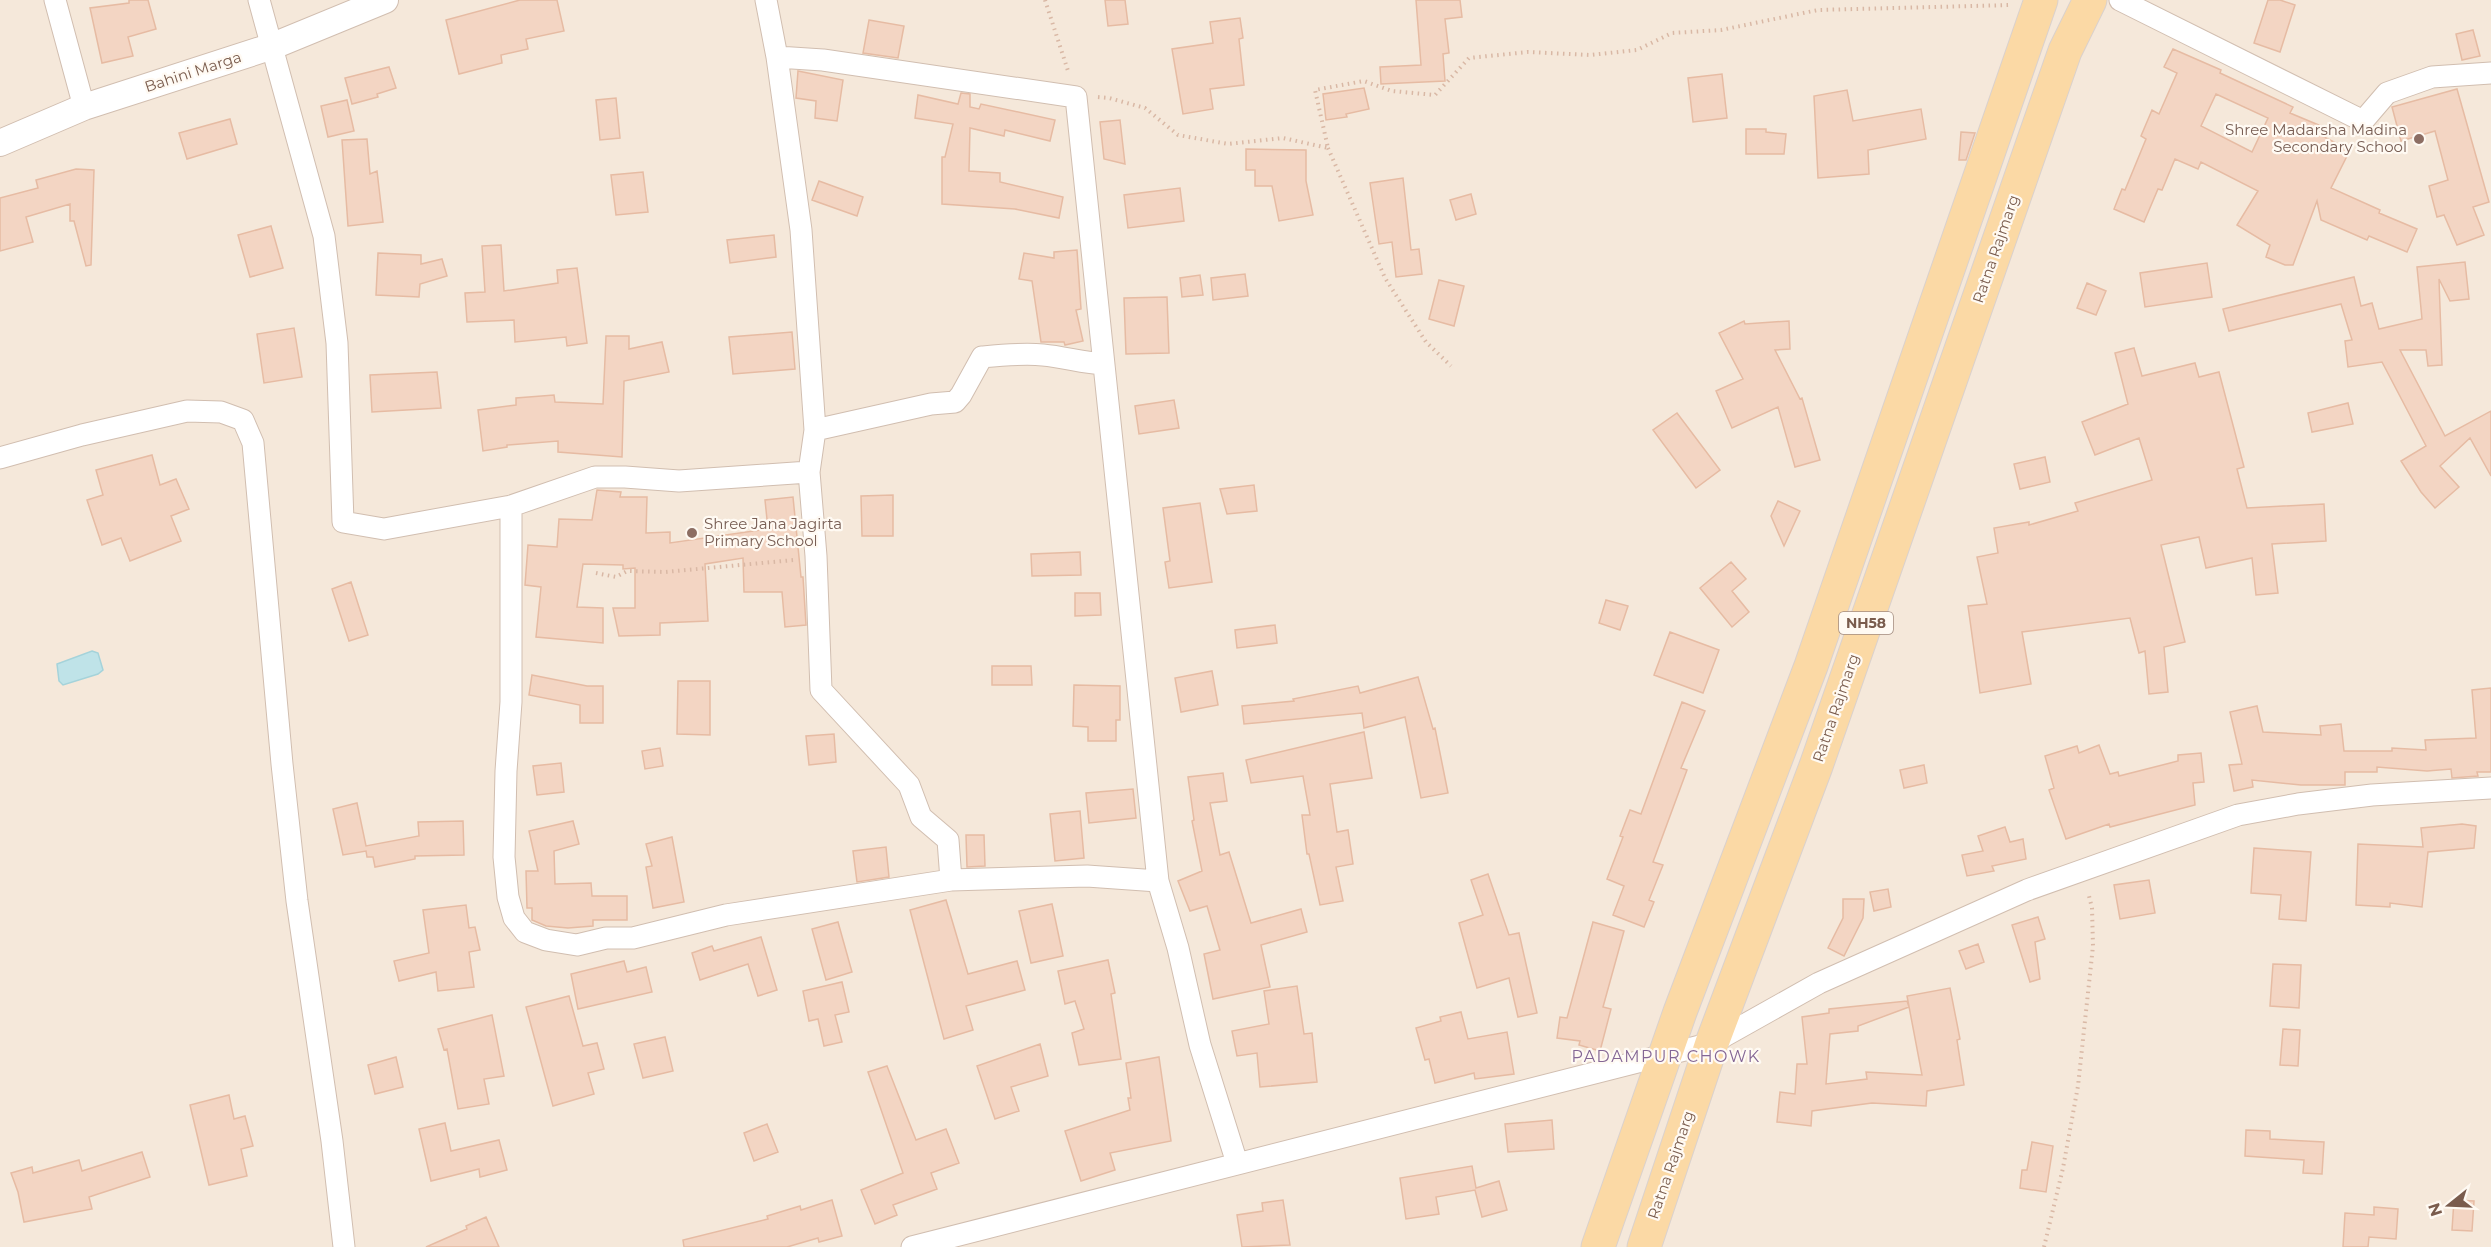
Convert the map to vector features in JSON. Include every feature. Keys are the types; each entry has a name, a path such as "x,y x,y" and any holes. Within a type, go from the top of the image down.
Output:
{"main road":[{"name":"Ratna Rajmarg","path":"1644,1247 1712,1043 1816,766 2066,51 2090,0"},
{"name":"NH58","path":"1598,1247 1680,1012 1811,666 2041,1"}],"street":[{"path":"55,0 84,107"},
{"path":"259,0 324,236 337,343 343,522 384,529 511,506 595,477 679,482 809,472"},
{"name":"Bahini Marga","path":"0,142 84,107 273,46 385,0"},
{"path":"766,0 777,57 801,230 815,430 809,472 816,556 821,690 909,785 921,817 948,840 951,880"},
{"path":"2120,0 2362,121 2386,93 2432,77 2491,73"},
{"path":"777,57 824,60 1076,97 1158,881 1178,948 1200,1045 1237,1163"},
{"path":"815,430 955,402 982,357 1009,354 1044,355 1104,364"},
{"path":"0,458 82,435 187,411 221,412 243,420 253,443 282,764 297,901 326,1097 344,1247"},
{"path":"511,506 511,702 506,771 504,857 508,897 514,918 525,932 546,940 577,945 606,938 633,938 726,915 951,880 1087,876 1158,881"},
{"path":"912,1247 1712,1043 1819,983 2027,890 2238,815 2298,804 2372,795 2491,788"}],"path":[{"path":"1045,0 1076,97 1109,98 1145,108 1178,135 1228,144 1283,138 1328,148"},
{"path":"1451,366 1426,342 1384,278 1328,148 1315,90 1364,81 1392,91 1435,95 1469,58 1528,52 1590,55 1637,50 1672,33 1721,30 1818,10 2025,5 2041,1"},
{"path":"596,573 616,577 627,571 665,572 771,563 816,556"},
{"path":"2044,1247 2063,1168 2076,1098 2088,1000 2092,908 2083,871"}],"shaded area":[{"path":"0,0 2491,0 2491,1247 0,1247"}],"water":[{"path":"92,651 98,653 103,670 98,674 63,685 59,681 57,664"}],"building":[{"path":"129,0 148,0 156,29 128,37 133,56 102,63 90,8 129,3"},
{"path":"520,0 557,0 564,31 526,39 528,49 501,55 502,63 459,74 446,20"},
{"path":"1105,0 1125,0 1128,24 1108,26"},
{"path":"1416,0 1460,0 1462,17 1445,19 1449,53 1443,54 1445,81 1381,84 1380,67 1421,65"},
{"path":"2268,0 2280,0 2295,5 2280,52 2254,43"},
{"path":"1240,18 1243,38 1239,39 1244,85 1210,89 1213,109 1183,114 1172,49 1213,43 1210,22"},
{"path":"869,20 904,26 898,58 863,53"},
{"path":"2473,30 2480,56 2462,60 2456,34"},
{"path":"2173,49 2221,70 2220,73 2293,107 2290,113 2321,126 2318,134 2350,150 2331,188 2380,210 2379,213 2417,229 2407,252 2369,236 2367,240 2321,220 2317,201 2293,265 2285,265 2266,257 2270,245 2237,225 2258,191 2201,162 2198,169 2175,159 2162,190 2158,189 2144,222 2114,209 2122,189 2125,190 2146,139 2141,136 2152,110 2159,114 2177,73 2164,67","holes":["2216,94 2268,118 2252,152 2201,126"]},
{"path":"389,67 396,88 377,94 378,97 352,104 345,78"},
{"path":"798,71 843,80 837,121 815,118 816,101 796,98"},
{"path":"1722,74 1727,118 1693,122 1688,78"},
{"path":"1364,88 1369,109 1346,114 1347,117 1326,120 1323,94"},
{"path":"2457,89 2489,202 2473,207 2484,235 2457,245 2444,215 2437,217 2429,186 2448,180 2435,131 2401,141 2392,107"},
{"path":"1847,90 1853,121 1921,109 1926,139 1868,150 1869,174 1818,178 1814,96"},
{"path":"961,93 970,94 970,107 979,109 981,104 1055,120 1050,141 1005,130 1004,136 970,128 969,171 1000,173 1000,182 1063,197 1059,218 1015,209 942,204 942,157 945,157 953,124 915,118 918,95 958,104"},
{"path":"616,98 620,138 600,140 596,100"},
{"path":"347,100 354,131 328,137 321,106"},
{"path":"230,119 237,144 187,159 179,133"},
{"path":"1120,120 1125,164 1104,159 1100,122"},
{"path":"1746,129 1766,129 1766,132 1786,134 1784,154 1746,154"},
{"path":"1961,132 1975,133 1966,160 1959,160"},
{"path":"367,139 370,174 377,171 383,222 348,226 342,140"},
{"path":"1246,149 1306,150 1306,181 1313,215 1279,221 1272,186 1255,186 1255,170 1246,170"},
{"path":"76,169 94,170 91,265 86,266 74,221 70,221 70,204 26,217 33,242 0,251 0,198 38,188 36,180"},
{"path":"643,172 648,212 616,215 611,175"},
{"path":"1403,178 1411,250 1419,249 1422,274 1396,277 1392,242 1379,244 1370,183"},
{"path":"819,181 863,197 857,216 812,200"},
{"path":"1180,188 1184,221 1128,228 1124,195"},
{"path":"1471,194 1476,214 1456,220 1450,200"},
{"path":"271,226 283,268 250,277 238,235"},
{"path":"774,235 776,257 730,263 727,240"},
{"path":"501,245 504,291 558,283 557,270 577,268 587,343 567,346 566,337 515,342 514,320 467,322 465,293 485,292 482,246"},
{"path":"1077,250 1081,309 1076,310 1083,341 1065,345 1064,342 1041,342 1032,281 1019,279 1024,253 1054,258 1054,252"},
{"path":"378,253 421,255 421,264 442,259 447,276 420,284 419,297 376,295"},
{"path":"2465,262 2469,299 2450,301 2439,279 2442,365 2428,366 2426,350 2400,350 2445,436 2491,411 2491,476 2470,438 2440,466 2459,487 2435,508 2421,492 2401,461 2426,446 2382,362 2348,367 2345,341 2352,340 2341,304 2229,331 2223,309 2354,277 2361,306 2372,303 2379,329 2422,319 2417,267"},
{"path":"2207,263 2212,297 2145,307 2140,273"},
{"path":"1245,274 1248,296 1213,300 1211,278"},
{"path":"1200,275 1203,295 1182,297 1180,278"},
{"path":"1439,280 1464,286 1454,326 1429,319"},
{"path":"2087,283 2106,291 2096,315 2077,308"},
{"path":"1167,297 1169,353 1126,354 1124,298"},
{"path":"1744,321 1745,324 1789,321 1790,349 1775,350 1800,399 1802,398 1820,460 1795,467 1778,407 1732,428 1716,391 1743,379 1719,333"},
{"path":"294,328 302,377 264,383 257,334"},
{"path":"792,332 795,369 733,374 729,337"},
{"path":"606,336 629,336 629,349 662,342 669,372 624,381 622,457 558,452 558,441 507,445 507,447 483,451 478,410 516,405 516,398 554,395 555,402 603,404"},
{"path":"2134,348 2142,376 2195,363 2199,377 2219,372 2244,467 2237,469 2247,508 2324,504 2326,541 2272,544 2278,593 2256,595 2252,558 2206,568 2199,537 2161,545 2185,642 2164,647 2168,692 2149,694 2145,651 2139,653 2130,618 2022,632 2031,684 1980,693 1968,606 1987,604 1977,557 1998,553 1994,528 2029,522 2029,525 2078,511 2075,503 2152,480 2139,438 2095,455 2082,422 2128,404 2115,353"},
{"path":"437,372 441,408 372,412 370,375"},
{"path":"1174,400 1179,428 1139,434 1135,406"},
{"path":"2348,403 2353,424 2312,432 2308,413"},
{"path":"1677,413 1720,470 1696,488 1653,430"},
{"path":"152,455 160,485 176,479 189,509 171,516 181,541 130,561 121,538 102,545 87,500 103,495 96,470"},
{"path":"2045,457 2050,482 2020,489 2014,464"},
{"path":"1254,485 1257,511 1227,514 1220,489"},
{"path":"597,490 621,492 620,497 647,497 646,533 670,532 670,543 768,529 765,500 793,497 801,577 803,577 806,625 785,627 782,592 744,592 743,558 705,564 708,621 660,623 660,635 619,636 613,608 635,608 635,568 623,569 623,565 583,564 577,607 603,608 603,643 536,637 541,587 525,585 528,545 557,547 559,519 592,520"},
{"path":"893,495 893,536 862,536 861,496"},
{"path":"1778,501 1800,511 1784,546 1771,516"},
{"path":"1200,503 1212,582 1169,588 1165,562 1170,561 1163,508"},
{"path":"1080,552 1081,575 1032,576 1031,554"},
{"path":"1731,562 1746,579 1732,591 1749,612 1732,627 1700,588"},
{"path":"351,582 368,635 349,641 332,589"},
{"path":"1075,593 1100,593 1101,615 1075,616"},
{"path":"1606,600 1628,606 1620,630 1599,623"},
{"path":"1275,625 1277,643 1237,648 1235,630"},
{"path":"1670,632 1719,650 1703,693 1654,675"},
{"path":"992,666 1031,666 1032,685 992,685"},
{"path":"1212,671 1218,705 1181,712 1175,678"},
{"path":"532,675 587,686 603,686 603,723 580,723 580,705 529,695"},
{"path":"1418,677 1433,729 1435,728 1448,793 1421,798 1405,717 1364,728 1362,713 1244,724 1242,706 1294,701 1293,699 1358,686 1360,693"},
{"path":"678,681 710,681 710,735 677,734"},
{"path":"1074,685 1120,686 1120,720 1116,720 1116,741 1088,741 1088,727 1073,726"},
{"path":"2491,688 2491,772 2477,772 2478,776 2452,778 2451,769 2427,771 2377,767 2377,772 2345,772 2345,785 2301,785 2252,780 2253,787 2234,791 2229,765 2242,764 2230,712 2257,706 2263,732 2321,735 2320,726 2341,724 2344,751 2392,751 2392,748 2426,750 2425,740 2476,738 2472,690"},
{"path":"1682,702 1705,711 1681,768 1687,770 1653,862 1663,865 1649,900 1654,902 1644,927 1613,915 1624,886 1607,879 1623,837 1620,836 1630,810 1641,814"},
{"path":"1364,732 1372,778 1330,784 1337,832 1348,830 1353,864 1336,867 1343,901 1320,905 1309,854 1307,854 1302,815 1310,815 1303,776 1251,783 1246,760"},
{"path":"834,734 836,762 809,765 806,736"},
{"path":"2099,745 2110,774 2118,772 2119,776 2178,761 2178,755 2201,753 2204,782 2193,783 2195,805 2110,827 2109,824 2066,839 2049,790 2054,788 2045,756 2077,746 2079,753"},
{"path":"660,748 663,766 645,769 642,751"},
{"path":"561,763 564,792 537,795 533,766"},
{"path":"1924,765 1927,783 1904,788 1900,770"},
{"path":"1223,773 1227,801 1210,803 1220,855 1229,852 1251,923 1301,909 1307,932 1261,945 1270,987 1213,999 1204,954 1220,950 1207,906 1190,911 1178,881 1202,871 1192,821 1194,820 1188,777"},
{"path":"1133,789 1136,818 1089,823 1086,793"},
{"path":"357,803 366,846 419,836 418,822 463,821 464,855 415,856 415,859 375,867 373,857 367,857 366,851 343,855 333,809"},
{"path":"1080,811 1084,858 1055,861 1050,814"},
{"path":"573,821 579,844 554,851 555,884 591,883 592,896 627,896 627,920 593,920 593,926 568,928 546,926 532,920 532,908 527,908 526,871 538,871 529,831"},
{"path":"2462,824 2476,826 2474,848 2428,852 2422,907 2390,903 2390,907 2356,905 2358,844 2423,847 2421,828"},
{"path":"2005,827 2010,842 2023,839 2026,859 1992,866 1994,871 1967,876 1962,855 1983,851 1978,836"},
{"path":"966,835 984,835 985,866 967,867"},
{"path":"672,837 684,902 653,908 646,867 652,866 646,844"},
{"path":"886,847 889,877 857,882 853,851"},
{"path":"2254,848 2311,852 2306,921 2279,919 2281,895 2251,893"},
{"path":"1488,874 1509,935 1519,933 1537,1013 1518,1017 1509,978 1477,988 1459,923 1483,915 1471,880"},
{"path":"2149,880 2155,913 2120,919 2114,885"},
{"path":"1888,889 1891,907 1874,911 1870,892"},
{"path":"1843,899 1864,899 1863,918 1844,956 1828,948 1843,918"},
{"path":"946,900 968,974 1017,961 1025,990 966,1006 973,1030 944,1039 910,910"},
{"path":"1052,904 1063,956 1031,963 1019,911"},
{"path":"466,905 469,928 475,927 480,950 469,952 474,987 438,991 436,972 399,981 394,961 429,953 423,910"},
{"path":"2038,917 2045,939 2035,942 2040,979 2030,982 2012,925"},
{"path":"838,922 852,972 826,980 812,929"},
{"path":"1593,922 1624,931 1603,1007 1611,1009 1600,1051 1579,1045 1580,1041 1557,1038 1560,1017 1567,1018"},
{"path":"761,937 777,990 758,996 748,964 700,980 692,953 712,946 714,951"},
{"path":"1978,944 1984,962 1966,969 1959,951"},
{"path":"1108,960 1115,993 1111,994 1121,1059 1079,1065 1072,1033 1084,1029 1075,1001 1065,1004 1058,971"},
{"path":"624,961 627,972 646,967 652,992 578,1009 571,974"},
{"path":"2273,964 2301,965 2299,1008 2270,1006"},
{"path":"842,982 849,1012 835,1015 842,1042 824,1046 818,1019 809,1021 803,991"},
{"path":"1297,986 1304,1034 1312,1033 1317,1082 1260,1087 1257,1053 1237,1056 1232,1031 1269,1024 1264,991"},
{"path":"1950,988 1960,1039 1957,1040 1964,1085 1927,1091 1926,1106 1872,1103 1812,1111 1811,1126 1777,1122 1780,1092 1795,1094 1797,1064 1807,1064 1802,1017 1829,1013 1829,1009 1907,1001 1909,1007 1858,1026 1858,1031 1830,1034 1826,1084 1867,1079 1866,1072 1922,1075 1907,996"},
{"path":"569,996 583,1046 597,1043 604,1069 588,1073 594,1094 553,1106 526,1007"},
{"path":"1461,1012 1468,1039 1507,1032 1514,1074 1475,1079 1474,1073 1435,1083 1429,1059 1425,1060 1416,1028 1441,1021 1440,1017"},
{"path":"492,1015 504,1076 484,1079 489,1104 458,1109 447,1049 444,1050 438,1029"},
{"path":"2283,1029 2300,1030 2298,1066 2280,1065"},
{"path":"665,1037 673,1071 643,1078 634,1044"},
{"path":"1040,1044 1048,1076 1011,1087 1019,1111 995,1119 977,1066"},
{"path":"396,1057 403,1087 375,1094 368,1065"},
{"path":"1159,1057 1171,1141 1110,1153 1115,1170 1081,1181 1065,1131 1130,1110 1128,1098 1131,1098 1126,1063"},
{"path":"887,1066 916,1140 946,1129 959,1163 931,1173 937,1189 893,1205 897,1215 875,1224 861,1190 903,1173 868,1072"},
{"path":"229,1095 234,1119 245,1116 253,1146 241,1149 247,1176 209,1185 190,1105"},
{"path":"1552,1120 1554,1149 1508,1152 1505,1124"},
{"path":"445,1123 451,1151 499,1140 507,1170 480,1177 479,1169 431,1181 419,1129"},
{"path":"767,1124 778,1152 754,1161 744,1133"},
{"path":"2246,1130 2270,1131 2270,1139 2324,1142 2322,1174 2303,1173 2304,1160 2245,1156"},
{"path":"2032,1142 2053,1146 2046,1192 2020,1188 2022,1170 2027,1170"},
{"path":"142,1152 150,1177 89,1197 92,1209 24,1222 18,1192 11,1173 32,1167 33,1173 79,1160 82,1171"},
{"path":"1472,1166 1476,1188 1499,1181 1507,1210 1482,1217 1475,1190 1436,1197 1439,1214 1406,1219 1400,1178"},
{"path":"832,1200 842,1236 819,1242 818,1238 787,1247 684,1247 683,1240 768,1219 767,1216 800,1206 801,1210"},
{"path":"1283,1200 1290,1245 1242,1247 1237,1215 1263,1211 1262,1203"},
{"path":"2454,1200 2474,1201 2472,1231 2452,1230"},
{"path":"2374,1207 2398,1209 2396,1239 2369,1237 2368,1247 2343,1247 2345,1213 2374,1215"},
{"path":"486,1217 499,1247 426,1247 467,1229 466,1226"}],"place":[{"name":"Shree Madarsha Madina Secondary School","path":"2419,139"},
{"name":"Shree Jana Jagirta Primary School","path":"692,533"}],"district":[{"name":"PADAMPUR CHOWK","path":"1666,1056"}]}
